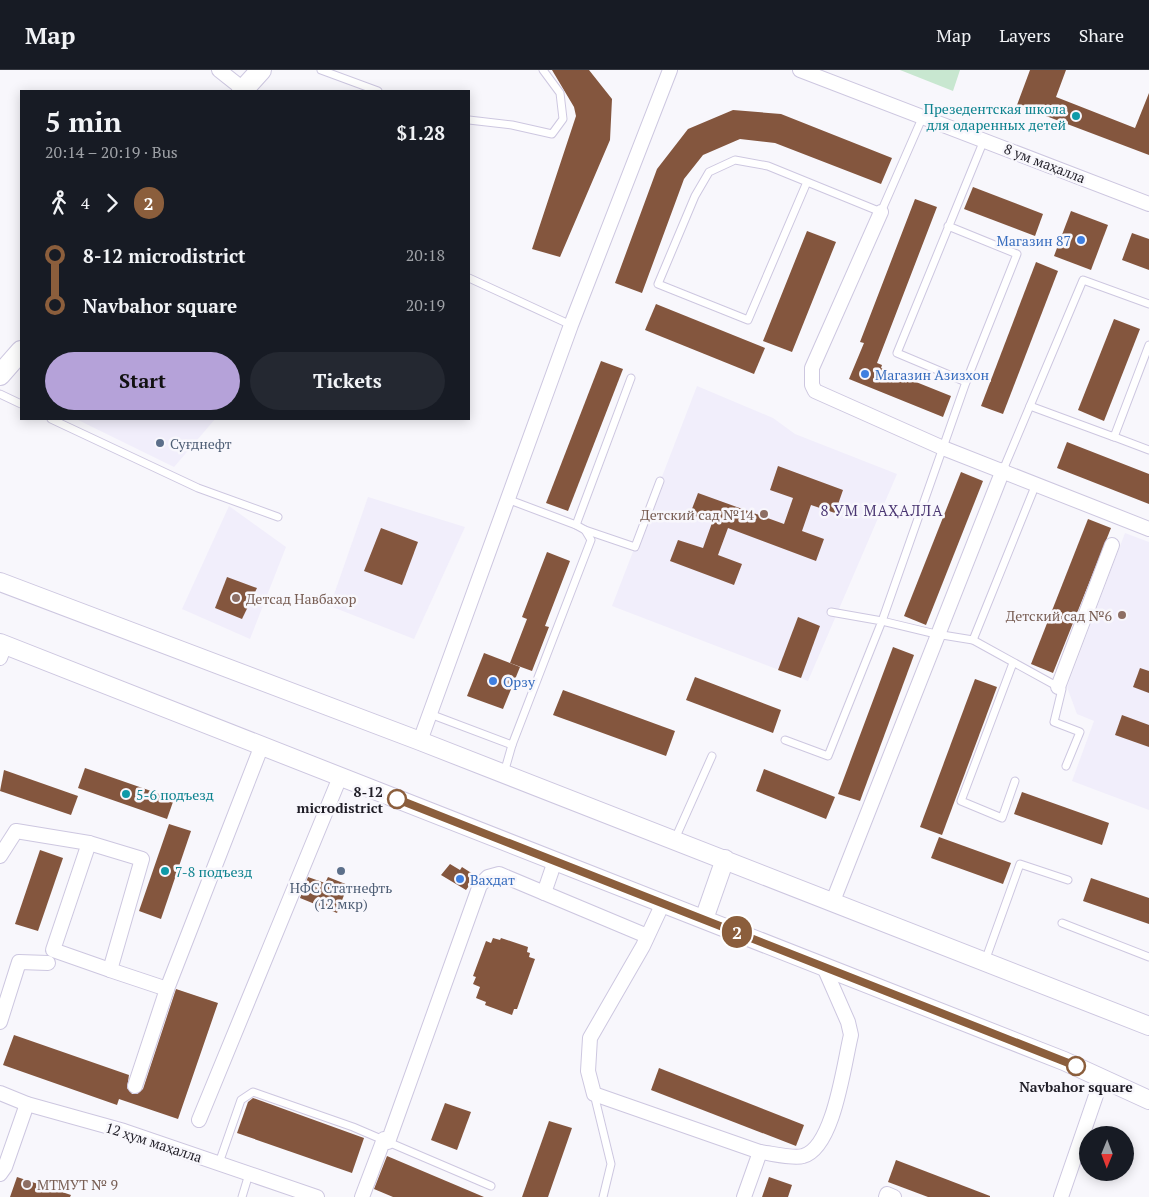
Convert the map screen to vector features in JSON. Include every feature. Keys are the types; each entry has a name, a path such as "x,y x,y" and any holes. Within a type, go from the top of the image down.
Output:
{"main road":[{"path":"243,90 261,70"}],"street":[{"path":"219,70 243,90"},
{"path":"420,741 572,324 670,70"},
{"name":"8 ум маҳалла","path":"800,70 1149,204"},
{"path":"881,212 812,368 812,385 815,392 943,448 1003,470 1122,520 1149,529"},
{"path":"833,902 936,634 1003,470"},
{"path":"1058,687 1112,545"},
{"path":"0,582 420,741 1149,1026"},
{"path":"2,649 262,746 704,919 1064,1061 1149,1100"},
{"path":"134,1086 167,990 262,746"},
{"path":"199,1120 340,777"},
{"path":"0,856 16,831 89,842 142,859 110,970"},
{"path":"89,842 53,950 167,990"},
{"path":"704,919 725,859"},
{"path":"544,893 555,861"},
{"path":"362,1197 386,1141 480,884 488,876 499,874 647,936"},
{"path":"663,903 647,936 590,1038 588,1071 594,1094 760,1152 802,1156 815,1148 830,1126 851,1035 848,1022 823,966"},
{"path":"0,1022 19,962 48,963"},
{"path":"1061,1197 1102,1078"},
{"name":"12 ҳум маҳалла","path":"0,1093 27,1104 124,1131 310,1196"},
{"path":"0,1174 5,1167 27,1104"},
{"path":"744,1197 760,1152"},
{"path":"886,1197 887,1194 894,1197"}],"lane":[{"path":"321,70 375,90"},
{"path":"470,120 512,124 552,134 563,119 560,93 542,70"},
{"path":"807,182 748,320 658,284 696,196 709,172 735,160 768,166 881,212 923,116"},
{"path":"966,382 897,353 984,140"},
{"path":"785,740 828,756 882,621 966,382 1017,254 948,226"},
{"path":"470,278 572,324"},
{"path":"1003,470 1083,280 1149,304"},
{"path":"1030,406 1114,437 1149,345"},
{"path":"576,525 631,378"},
{"path":"0,394 20,404"},
{"path":"1030,406 1149,450"},
{"path":"53,420 198,488 278,517"},
{"path":"507,499 585,530 635,547 660,482"},
{"path":"973,640 1036,484"},
{"path":"504,774 512,745 591,540 585,530"},
{"path":"831,612 973,640 1062,689 1054,722 1080,732 1066,766"},
{"path":"1012,663 961,800 1002,818 1015,781"},
{"path":"430,714 512,745"},
{"path":"675,840 712,756"},
{"path":"985,961 1020,864 1068,880"},
{"path":"1062,923 1149,957"},
{"path":"219,1163 241,1100 253,1092 386,1141 491,1186"},
{"path":"594,1094 611,1164 603,1197"},
{"path":"242,1197 249,1174"}],"shaded area":[{"name":"Детский сад №14","path":"697,386 773,418 795,434 897,474 808,681 612,606"},
{"name":"Суғднефт","path":"78,420 214,420 174,467"},
{"path":"368,497 465,527 414,639 330,606"},
{"path":"229,506 286,547 250,639 182,609"},
{"name":"Детский сад №6","path":"1125,533 1149,542 1149,810 1072,781 1094,721 1077,714 1067,687"}],"green space":[{"path":"900,70 960,70 953,91"}],"building":[{"path":"552,70 589,70 612,99 610,140 560,257 532,249 576,116 574,107"},
{"name":"Презедентская школа для одаренных детей","path":"1030,70 1066,70 1056,97 1135,128 1149,93 1149,155 1017,105"},
{"path":"733,110 781,114 892,158 881,184 775,143 740,139 703,155 684,179 642,293 615,283 657,169 688,129"},
{"path":"973,187 1043,214 1035,236 964,209"},
{"path":"915,199 937,207 877,363 882,365 881,368 951,396 943,417 849,379 864,343 860,342"},
{"name":"Магазин 87","path":"1071,211 1108,225 1091,270 1054,256"},
{"path":"807,231 836,242 792,352 763,341"},
{"path":"1132,233 1149,239 1149,270 1122,260"},
{"path":"1036,262 1058,271 1003,414 981,406"},
{"path":"656,304 765,348 754,374 645,330"},
{"path":"1114,319 1140,329 1104,421 1078,410"},
{"path":"601,361 623,369 568,511 546,503"},
{"path":"1067,442 1149,474 1149,504 1057,468"},
{"path":"778,466 843,490 835,513 811,505 802,531 824,539 816,561 728,528 718,555 742,564 734,585 670,561 678,540 703,548 712,523 690,514 698,493 784,524 793,498 770,490"},
{"path":"961,472 983,481 926,625 904,616"},
{"path":"1088,519 1111,528 1053,673 1031,664"},
{"path":"381,528 418,542 402,585 364,571"},
{"path":"547,552 570,561 545,626 549,627 532,671 510,663 527,619 522,617"},
{"name":"Детсад Навбахор","path":"227,577 257,588 242,619 215,608"},
{"path":"798,617 820,626 801,678 778,670"},
{"path":"893,647 914,655 860,801 838,794"},
{"name":"Орзу","path":"484,653 520,667 503,709 467,696"},
{"path":"1140,668 1149,671 1149,693 1133,687"},
{"path":"695,677 781,710 773,733 686,700"},
{"path":"975,679 997,687 942,835 920,827"},
{"path":"563,690 675,731 666,756 553,715"},
{"path":"1122,715 1149,725 1149,747 1115,735"},
{"name":"5-6 подъезд","path":"85,768 174,799 167,819 78,788"},
{"path":"764,769 835,797 826,819 756,791"},
{"path":"4,770 78,796 71,815 0,791"},
{"path":"1022,792 1109,823 1102,845 1014,814"},
{"name":"7-8 подъезд","path":"169,824 191,831 161,919 139,911"},
{"path":"939,837 1011,863 1003,884 931,858"},
{"path":"40,850 63,858 38,931 15,924"},
{"name":"Вахдат","path":"450,864 460,870 462,867 476,876 466,890 441,875"},
{"path":"308,877 325,883 328,877 348,885 337,913 300,898"},
{"path":"1091,878 1149,898 1149,924 1083,901"},
{"path":"493,938 500,940 501,938 528,947 529,957 535,959 517,1009 514,1009 512,1015 485,1005 486,1002 476,998 480,987 473,984 476,977 473,976 486,941 491,943"},
{"path":"176,989 218,1003 178,1119 119,1099 117,1105 3,1065 14,1035 129,1075 127,1088 132,1094 137,1094 143,1089"},
{"path":"659,1068 804,1125 796,1146 651,1090"},
{"path":"253,1098 364,1138 352,1173 237,1133 248,1102"},
{"path":"445,1103 471,1112 457,1150 431,1140"},
{"path":"549,1121 572,1128 548,1197 522,1197"},
{"path":"387,1156 484,1197 393,1197 374,1189"},
{"path":"896,1160 990,1197 928,1197 888,1182"},
{"name":"МТМУТ № 9","path":"17,1177 71,1195 70,1197 10,1197"},
{"path":"769,1177 792,1185 788,1197 762,1197"}],"bus line":[{"name":"2","path":"397,799 1076,1066"}],"place":[{"name":"Презедентская школа для одаренных детей","path":"1076,116"},
{"name":"Магазин 87","path":"1081,240"},
{"name":"Магазин Азизхон","path":"865,374"},
{"name":"Суғднефт","path":"160,443"},
{"name":"Детский сад №14","path":"764,514"},
{"name":"Детсад Навбахор","path":"236,598"},
{"name":"Детский сад №6","path":"1122,615"},
{"name":"Орзу","path":"493,681"},
{"name":"5-6 подъезд","path":"126,794"},
{"name":"8-12 microdistrict","path":"397,799"},
{"name":"7-8 подъезд","path":"165,871"},
{"name":"НФС Статнефть (12 мкр)","path":"341,871"},
{"name":"Вахдат","path":"460,879"},
{"name":"Navbahor square","path":"1076,1066"},
{"name":"МТМУТ № 9","path":"27,1184"}],"district":[{"name":"8 УМ МАҲАЛЛА","path":"882,510"}]}
